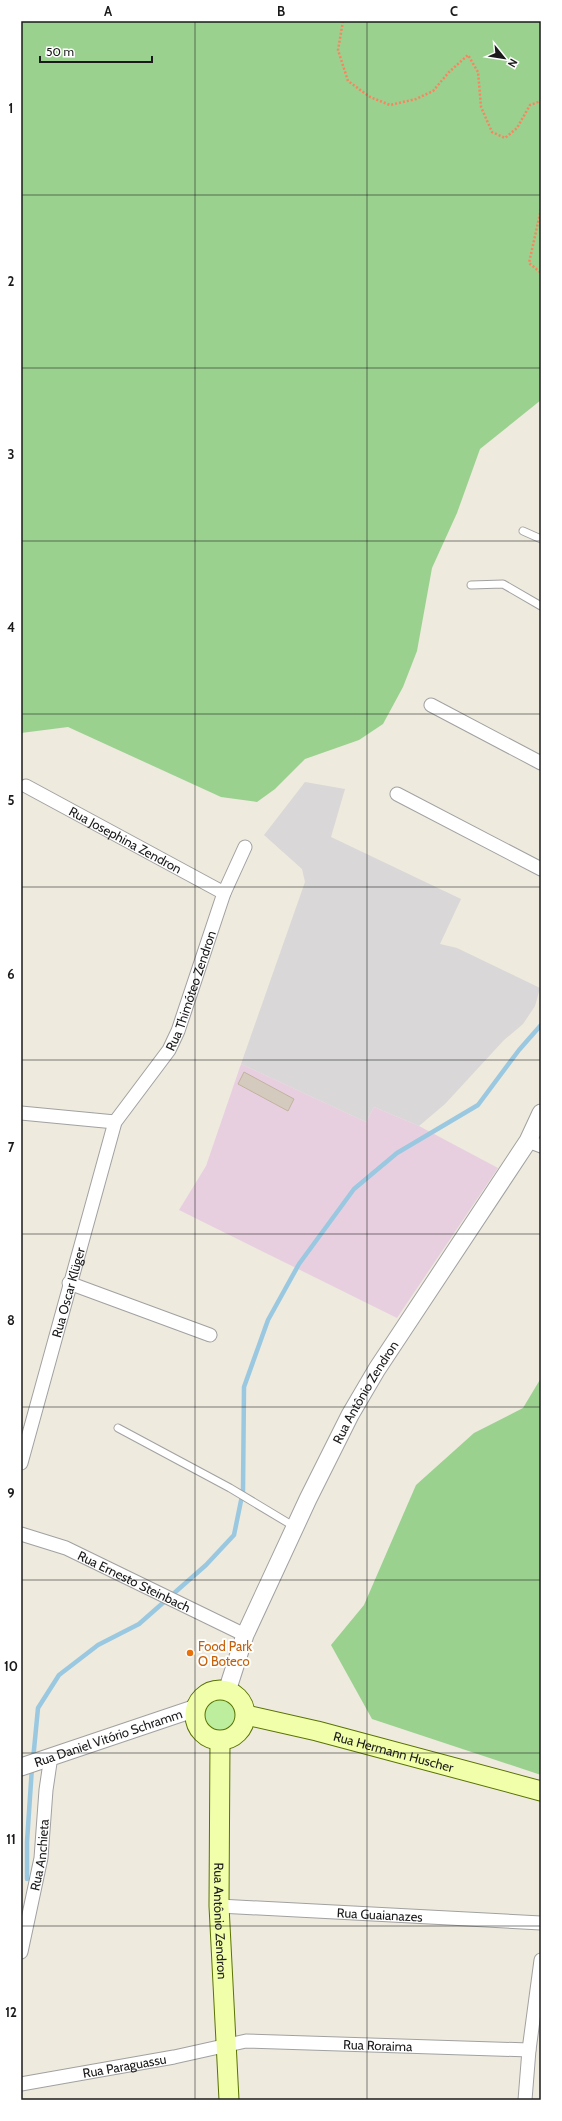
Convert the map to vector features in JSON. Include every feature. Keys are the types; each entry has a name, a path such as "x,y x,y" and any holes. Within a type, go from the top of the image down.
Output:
{"main road":[{"path":"217,1690 227,1691 235,1694 241,1700 246,1716 244,1725 238,1734 230,1739 220,1741 210,1739 200,1730 195,1717 196,1708 201,1699 208,1693 217,1690"},
{"name":"Rua Hermann Huscher","path":"246,1716 317,1731 541,1791"},
{"name":"Rua Antônio Zendron","path":"220,1741 219,1906 229,2100"}],"street":[{"path":"431,705 541,764"},
{"name":"Rua Josephina Zendron","path":"26,786 224,894"},
{"path":"397,794 541,869"},
{"name":"Rua Thimóteo Zendron","path":"115,1122 169,1050 178,1031 224,894 246,847"},
{"path":"21,1113 115,1122"},
{"name":"Rua Antônio Zendron","path":"227,1691 244,1635 350,1415 377,1369 535,1143 541,1113"},
{"name":"Rua Oscar Klüger","path":"21,1463 69,1283 115,1122"},
{"path":"69,1283 210,1334"},
{"name":"Rua Ernesto Steinbach","path":"21,1534 66,1548 244,1635"},
{"name":"Rua Daniel Vitório Schramm","path":"21,1767 196,1708"},
{"name":"Rua Anchieta","path":"21,1952 25,1912 41,1858 47,1758"},
{"name":"Rua Guaianazes","path":"219,1906 541,1923"},
{"path":"525,2100 529,2050 541,1960"},
{"name":"Rua Roraima","path":"227,2045 246,2041 529,2050"},
{"name":"Rua Paraguassu","path":"21,2084 174,2057 227,2045"}],"lane":[{"path":"524,531 541,539"},
{"path":"471,585 503,584 541,606"},
{"path":"118,1428 230,1488 295,1527"}],"path":[{"path":"343,21 338,50 348,80 370,97 390,105 416,99 433,91 449,72 468,55 478,72 481,107 492,132 505,138 517,128 530,104 541,101"},
{"path":"541,210 529,263 541,273"}],"shaded area":[{"path":"305,782 345,789 331,837 461,899 440,944 457,948 540,988 535,1006 523,1024 504,1040 445,1104 419,1126 374,1107 366,1122 241,1064 305,882 302,869 264,835"},
{"path":"241,1064 366,1122 374,1107 419,1126 498,1168 397,1318 179,1210 206,1166"}],"green space":[{"path":"21,21 541,21 541,400 480,449 457,513 432,568 417,651 403,687 383,724 359,740 305,759 275,789 257,802 221,797 68,727 21,733"},
{"path":"541,1378 541,1775 372,1719 331,1645 364,1605 416,1485 474,1433 523,1408"},
{"path":"217,1699 223,1699 232,1703 236,1715 232,1727 223,1731 217,1731 208,1727 204,1718 204,1712 208,1703"}],"building":[{"path":"244,1072 294,1099 288,1111 238,1084"}],"waterway":[{"path":"33,1760 38,1708 59,1675 98,1645 139,1624 206,1565 234,1535 243,1491 244,1387 268,1320 299,1264 354,1189 397,1153 478,1105 519,1050 541,1025"},
{"path":"27,1879 27,1842 32,1767"}],"place":[{"name":"Food Park O Boteco","path":"190,1653"}]}
